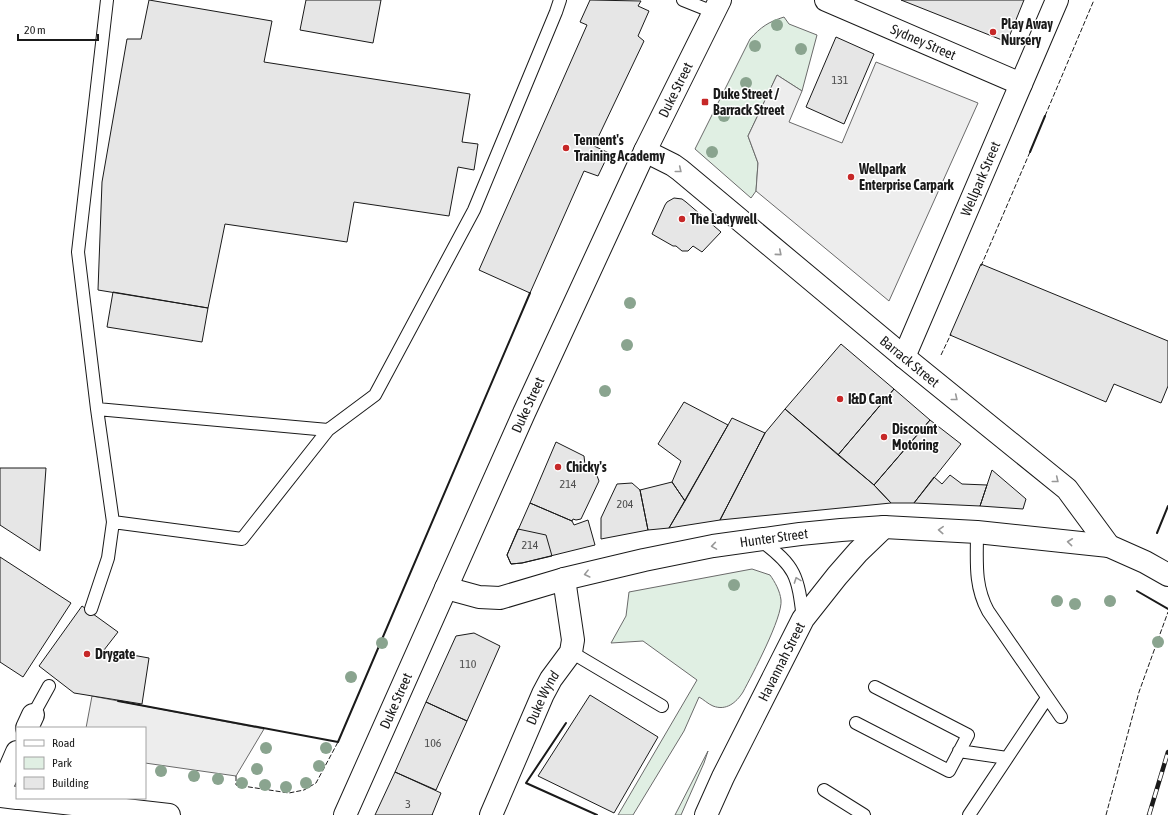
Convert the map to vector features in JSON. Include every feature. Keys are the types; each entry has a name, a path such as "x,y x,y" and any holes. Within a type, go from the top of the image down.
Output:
{"street":[{"name":"Sydney Street","path":"826,0 1021,84"},
{"name":"Wellpark Street","path":"904,357 1057,0"},
{"name":"Duke Street","path":"346,815 524,413 645,152 716,6"},
{"name":"Barrack Street","path":"645,152 673,165 680,170 904,357 1067,489 1109,546 1145,562 1168,575"},
{"name":"Hunter Street","path":"446,588 479,597 500,598 564,580 713,546 814,532 884,527 977,532 1109,546"},
{"name":"Havannah Street","path":"706,815 726,771 803,619 858,552 884,527"},
{"path":"564,580 573,640 571,652"},
{"name":"Duke Wynd","path":"491,815 551,679 571,652"},
{"path":"0,791 16,754"},
{"path":"0,796 16,798"},
{"path":"29,799 169,815"}],"lane":[{"path":"91,609 108,558 113,522 97,409 78,252 107,0"},
{"path":"113,522 242,539 328,430 375,395 474,210 560,0"},
{"path":"683,0 716,6"},
{"path":"97,409 328,430"},
{"path":"977,532 977,580 981,599 1047,698 1062,717"},
{"path":"760,540 778,552 789,564 795,575 800,589 803,619"},
{"path":"571,652 662,706"},
{"path":"30,722 49,686"},
{"path":"856,723 949,771 968,735 875,687"},
{"path":"969,815 1047,698"},
{"path":"959,751 1007,758"},
{"path":"824,790 864,815"}],"green space":[{"path":"784,17 789,24 817,35 802,91 777,75 748,136 758,163 756,191 751,198 695,149 750,39 765,25"},
{"path":"752,569 770,575 780,593 781,600 777,619 772,632 760,660 743,692 734,703 726,707 713,706 699,697 684,731 633,815 618,815 697,680 643,641 611,643 626,616 629,592"},
{"path":"708,751 681,815 675,815"}],"shaded area":[{"name":"Wellpark Enterprise Carpark","path":"876,62 978,103 889,301 756,191 758,163 748,136 777,75 802,91 789,122 842,143"},
{"path":"92,696 264,729 236,776 146,763 146,727 86,727"}],"building":[{"path":"149,0 272,21 264,62 470,94 462,142 478,144 474,170 458,167 449,216 354,202 347,242 225,224 208,308 98,290 102,182 127,39 141,39"},
{"path":"306,0 381,0 373,43 300,30"},
{"name":"Tennent's Training Academy","path":"590,0 641,1 638,6 649,11 638,36 644,41 594,146 609,153 598,176 584,171 530,293 479,270 587,25 580,22"},
{"path":"901,0 1024,0 1007,42"},
{"path":"836,37 874,54 844,124 806,107"},
{"name":"The Ladywell","path":"674,198 682,199 721,232 702,252 693,246 688,251 682,251 676,246 673,246 652,234 665,205"},
{"path":"981,264 1168,341 1168,386 1161,403 1114,384 1106,402 950,335"},
{"path":"113,292 208,308 202,342 107,327"},
{"name":"I&D Cant","path":"841,344 894,389 838,455 785,409"},
{"name":"Discount Motoring","path":"894,389 930,420 874,485 838,455"},
{"path":"684,402 728,425 685,501 672,482 681,461 658,444"},
{"path":"785,409 874,485 891,503 720,520 765,433"},
{"path":"732,418 765,433 720,520 669,528"},
{"path":"930,420 961,444 914,503 891,503 874,485"},
{"path":"556,442 584,456 585,465 594,468 599,481 581,519 573,519 572,521 530,503"},
{"path":"0,468 46,468 40,551 0,525"},
{"path":"992,470 1026,499 1023,509 980,506"},
{"path":"950,475 962,484 987,485 980,506 914,503 934,477 942,484"},
{"path":"672,482 685,501 669,528 648,530 640,490"},
{"path":"632,483 640,490 648,530 601,539 601,518 617,484"},
{"path":"530,503 572,521 574,525 588,520 595,545 522,563 511,564 507,555"},
{"path":"518,529 546,535 552,556 511,564 507,555"},
{"path":"0,557 71,603 23,677 0,662"},
{"name":"Drygate","path":"82,606 118,632 104,650 149,658 142,704 74,693 39,666"},
{"path":"474,633 500,646 467,721 426,702 456,636"},
{"path":"590,695 658,737 614,813 538,776"},
{"path":"426,702 467,721 436,790 395,772"},
{"path":"395,772 441,793 432,815 375,815"}],"railway":[{"path":"1149,815 1168,752"}],"fence":[{"path":"1045,116 1094,0"},
{"path":"981,266 1030,152"},
{"path":"941,355 951,334"},
{"path":"1106,815 1139,692 1168,612"},
{"path":"236,776 236,785 289,793 304,790 316,783 338,742"}],"wall":[{"path":"1030,152 1045,116"},
{"path":"118,701 338,742 530,293"},
{"path":"1157,533 1168,506"},
{"path":"1137,591 1168,609"},
{"path":"566,723 526,783 597,815"}],"place":[{"name":"Play Away Nursery","path":"993,32"},
{"name":"Duke Street / Barrack Street","path":"705,102"},
{"name":"Tennent's Training Academy","path":"566,148"},
{"name":"Wellpark Enterprise Carpark","path":"851,177"},
{"name":"The Ladywell","path":"682,219"},
{"name":"I&D Cant","path":"840,399"},
{"name":"Discount Motoring","path":"884,437"},
{"name":"Chicky's","path":"558,467"},
{"name":"Drygate","path":"87,654"}]}
